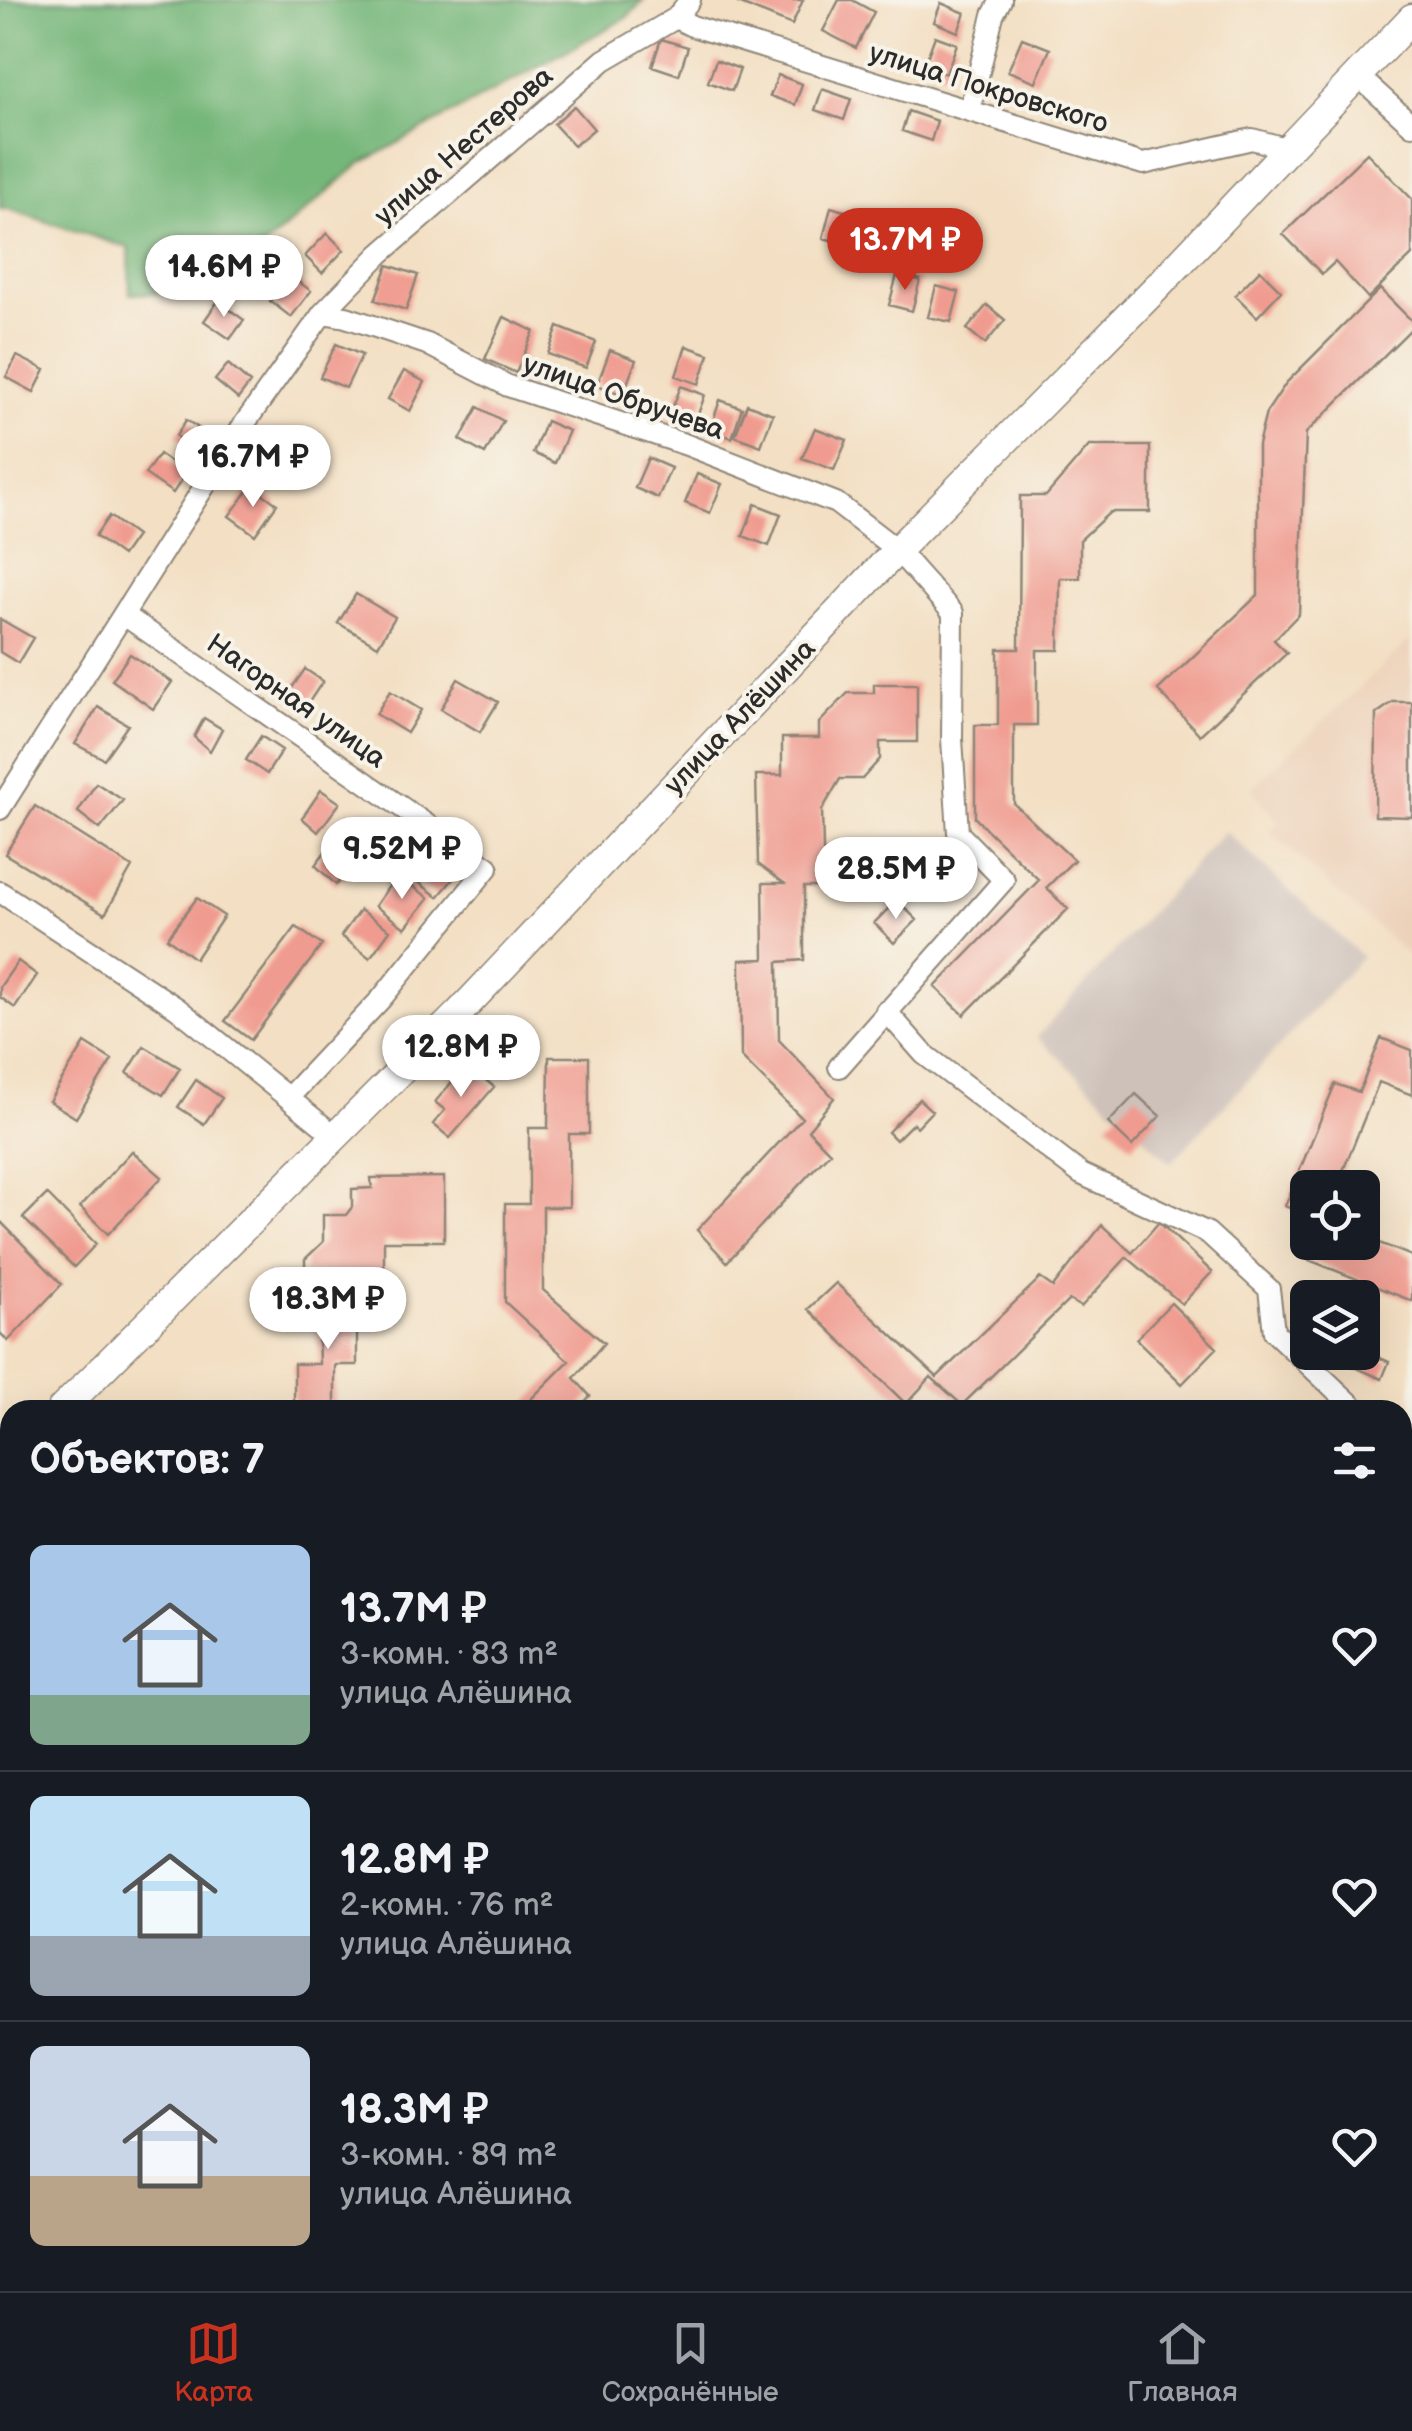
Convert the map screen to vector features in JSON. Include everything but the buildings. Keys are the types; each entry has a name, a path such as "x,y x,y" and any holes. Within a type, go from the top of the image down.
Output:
{"street":[{"name":"улица Нестерова","path":"0,809 240,430 324,312 380,254 604,60 676,18 690,0"},
{"path":"970,109 993,15 1002,0"},
{"name":"улица Покровского","path":"676,18 1142,164 1252,139 1290,149"},
{"name":"улица Алёшина","path":"71,1400 459,1013 897,550 1290,149 1412,18"},
{"path":"1358,75 1412,126"},
{"name":"улица Обручева","path":"324,312 427,344 508,386 686,445 836,503 897,550 953,613 952,739 958,833 1004,880 886,1012"},
{"name":"Нагорная улица","path":"124,615 488,866 382,999 288,1098"},
{"path":"0,892 177,1008 334,1135"},
{"path":"839,1066 886,1012 924,1054 1081,1174 1208,1233 1269,1289 1274,1332 1346,1400"}],"shaded area":[{"path":"1412,639 1412,959 1270,831 1280,823 1251,788"},
{"path":"1225,831 1362,957 1171,1163 1037,1037"}],"green space":[{"path":"0,0 644,0 626,18 360,164 212,291 130,294 129,248 0,209"}]}
